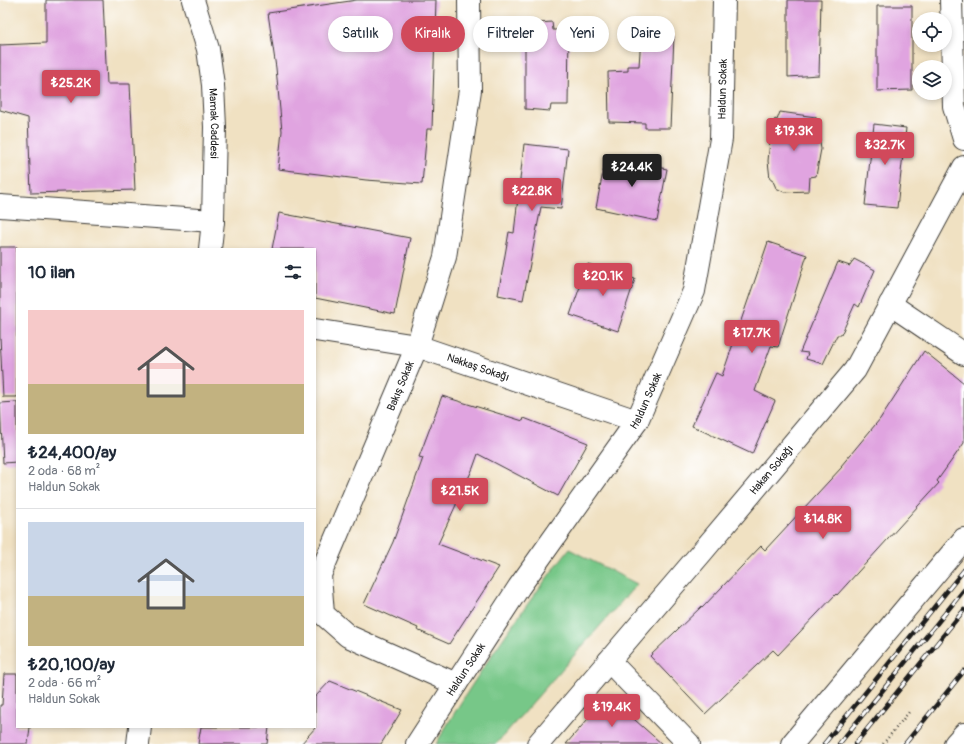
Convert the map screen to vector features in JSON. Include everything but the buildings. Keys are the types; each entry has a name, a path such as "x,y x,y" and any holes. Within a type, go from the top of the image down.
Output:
{"street":[{"name":"Mamak Caddesi","path":"193,0 208,49 213,85 215,128 213,221 210,248"},
{"name":"Bakış Sokak","path":"456,684 348,636 323,614 320,575 417,346 445,257 470,90 469,0"},
{"name":"Haldun Sokak","path":"417,744 519,587 637,421 694,291 721,139 724,0"},
{"path":"951,0 954,106 964,139"},
{"name":"Hakan Sokağı","path":"538,744 855,370 964,167"},
{"path":"0,206 213,221"},
{"path":"890,304 964,354"},
{"name":"Nakkaş Sokağı","path":"316,330 417,346 637,421"},
{"path":"792,744 964,539"},
{"path":"609,661 689,744"},
{"path":"138,744 140,728"},
{"path":"955,744 964,734"}],"path":[{"path":"883,744 909,712"}],"green space":[{"path":"569,549 637,584 496,744 436,744 466,694 499,644"}],"railway":[{"path":"824,744 964,570"},
{"path":"839,744 964,590"},
{"path":"855,744 964,610"},
{"path":"905,744 964,671"}]}
